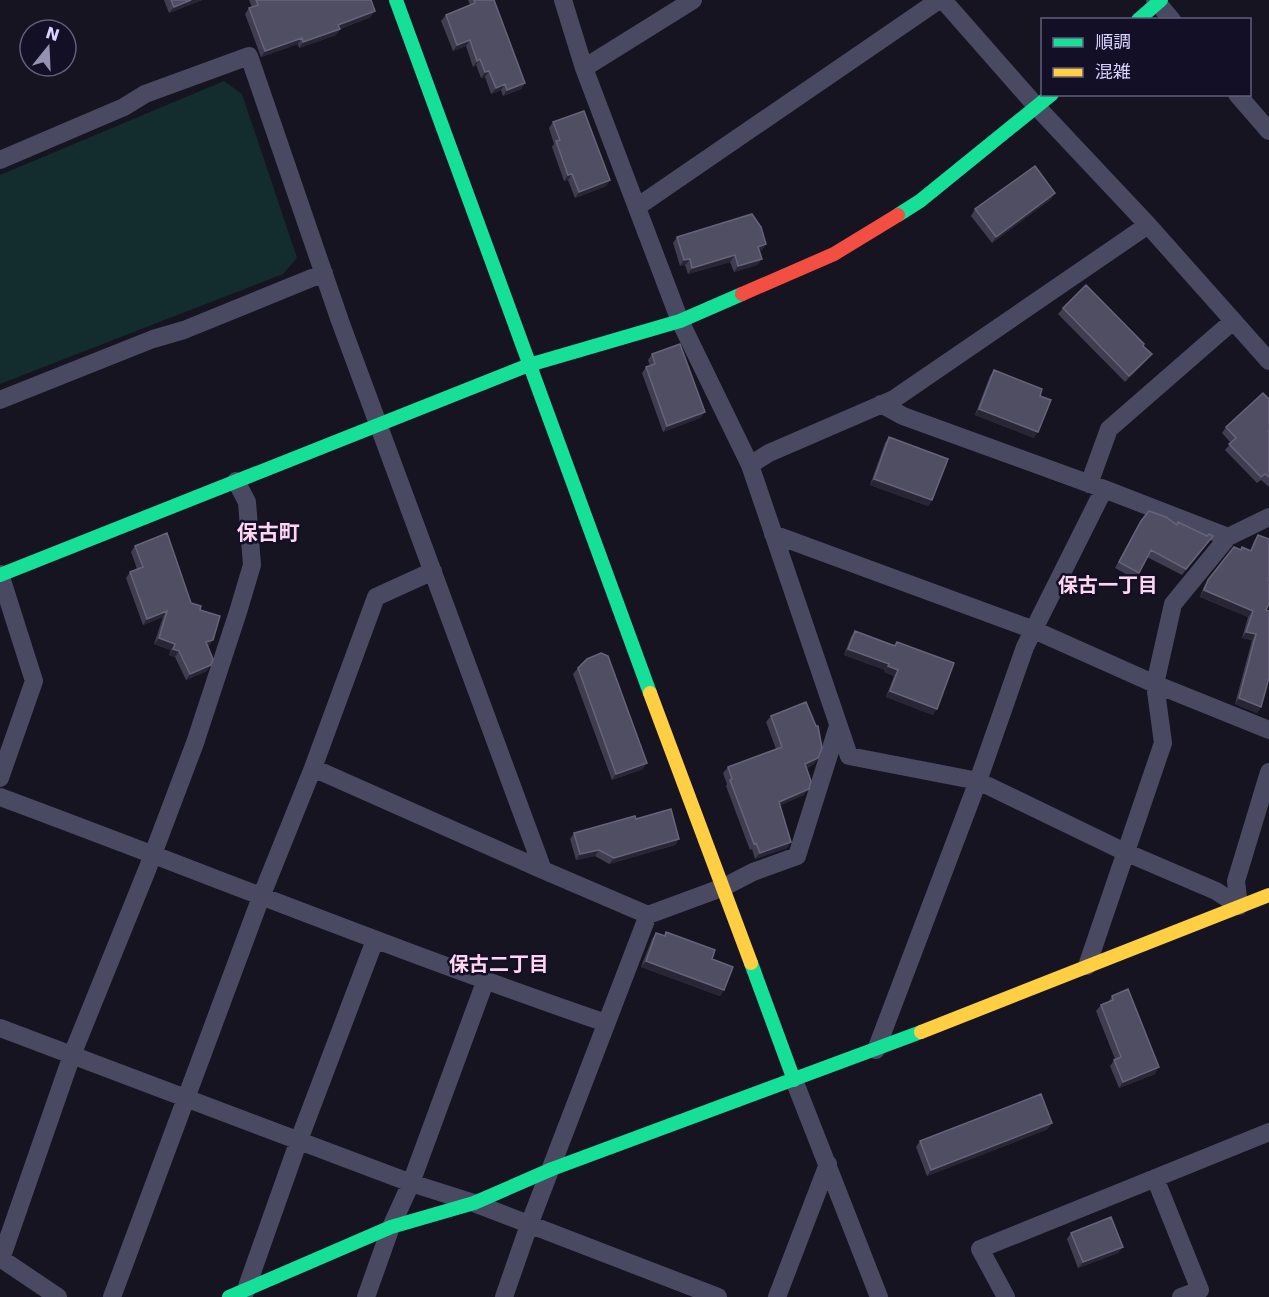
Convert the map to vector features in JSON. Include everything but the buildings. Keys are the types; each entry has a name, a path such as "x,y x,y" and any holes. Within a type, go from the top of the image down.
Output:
{"street":[{"path":"396,0 794,1080 879,1297"},
{"path":"563,0 584,68 680,321 750,465 849,756 978,781 1125,852 1216,891 1239,906"},
{"path":"584,68 693,0"},
{"path":"637,207 941,0 1148,225 1269,361"},
{"path":"1140,18 1158,1 1171,18"},
{"path":"0,160 124,106 145,94 249,56 378,425 543,870"},
{"path":"0,778 34,681 0,574 529,365 680,321 834,254 920,201 1050,96"},
{"path":"1239,96 1269,131"},
{"path":"750,465 769,453 894,399 1148,225"},
{"path":"0,400 153,339 184,330 324,273"},
{"path":"876,1050 978,781 1025,647 1096,487 1109,429 1233,321"},
{"path":"881,405 903,416 1228,537"},
{"path":"58,1297 0,1258 72,1055 195,743 238,612 252,565 247,502 236,481"},
{"path":"1087,966 1163,743 1155,684 1173,604 1228,537 1269,517"},
{"path":"773,534 1034,630 1155,684 1269,730"},
{"path":"112,1297 376,597 433,570"},
{"path":"313,768 648,915 724,887 753,872 797,855 838,726"},
{"path":"1239,906 1236,881 1269,772"},
{"path":"0,797 153,853 261,897 485,982 606,1023"},
{"path":"239,1295 391,1227 474,1203 552,1169 876,1050 1269,896"},
{"path":"504,1297 529,1225 648,915"},
{"path":"239,1295 375,940"},
{"path":"366,1297 391,1227 411,1183 485,982"},
{"path":"0,1028 411,1183 474,1203 718,1297"},
{"path":"1005,1297 980,1249 1269,1132"},
{"path":"777,1297 828,1164"},
{"path":"1155,1178 1201,1291 1181,1297"}],"green space":[{"path":"224,81 242,94 297,258 283,274 0,384 0,175"}],"traffic: fast":[{"path":"396,0 650,693"},
{"path":"1140,18 1161,0"},
{"path":"898,215 920,201 1050,96"},
{"path":"0,575 529,365 680,321 742,294"},
{"path":"751,963 794,1080"},
{"path":"229,1297 391,1227 474,1203 552,1169 921,1032"}],"traffic: slow":[{"path":"650,693 751,963"},
{"path":"921,1032 1269,895"}],"traffic: jam":[{"path":"742,294 834,254 898,215"}],"district":[{"name":"保古町","path":"268,533"},
{"name":"保古一丁目","path":"1108,585"},
{"name":"保古二丁目","path":"499,964"}]}
